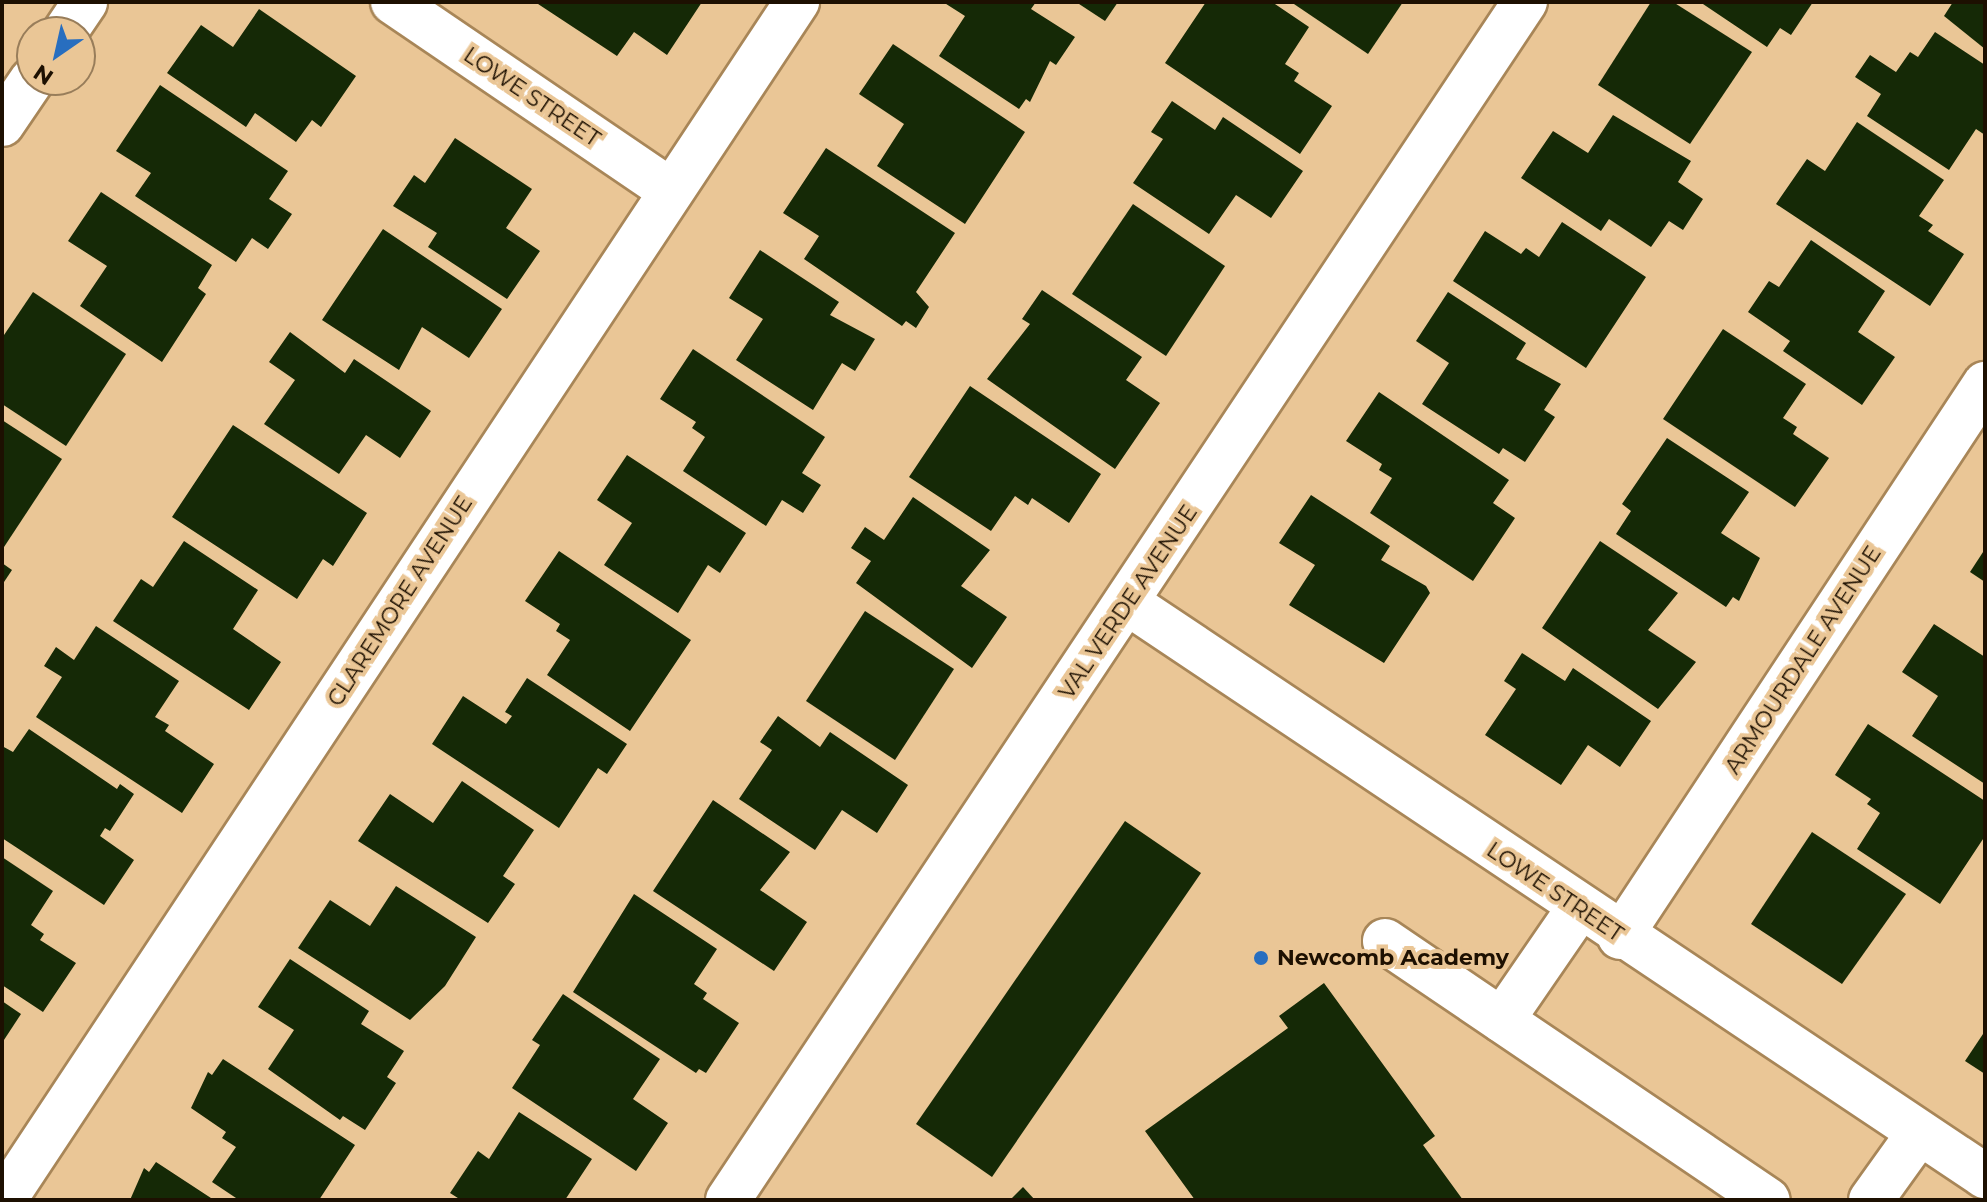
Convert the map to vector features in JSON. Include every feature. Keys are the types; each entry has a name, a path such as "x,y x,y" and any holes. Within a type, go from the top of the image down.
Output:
{"street":[{"name":"LOWE STREET","path":"393,2 671,191"},
{"name":"CLAREMORE AVENUE","path":"4,1200 797,2"},
{"name":"VAL VERDE AVENUE","path":"728,1200 1525,2"},
{"path":"2,124 21,96"},
{"name":"ARMOURDALE AVENUE","path":"1620,937 1985,384"},
{"name":"LOWE STREET","path":"1128,603 1620,937 1985,1176"},
{"path":"1502,1020 1579,908"},
{"path":"1385,941 1767,1200"},
{"path":"1871,1200 1919,1133"}],"building":[{"path":"535,2 702,2 667,55 634,32 617,56"},
{"path":"943,2 1036,2 1031,9 1075,37 1056,65 1050,61 1030,102 1026,99 1019,109 939,56 965,16"},
{"path":"1076,2 1118,2 1105,21"},
{"path":"1206,2 1272,2 1309,27 1285,64 1299,73 1294,81 1332,106 1300,154 1165,63"},
{"path":"1291,2 1403,2 1368,54"},
{"path":"1651,2 1673,2 1752,52 1690,144 1598,85"},
{"path":"1700,2 1813,2 1791,35 1780,28 1767,47"},
{"path":"1953,2 1985,2 1985,49 1944,16"},
{"path":"259,9 356,76 321,127 312,120 296,142 255,113 246,127 167,73 201,25 233,47"},
{"path":"1935,32 1985,65 1985,135 1976,129 1949,170 1867,116 1881,94 1855,77 1870,55 1896,72 1910,52 1918,57"},
{"path":"893,44 1025,132 965,224 877,166 904,124 859,94"},
{"path":"160,85 288,171 269,199 292,214 268,249 252,238 236,262 135,196 151,173 116,151"},
{"path":"1172,101 1215,130 1223,117 1303,171 1271,218 1236,195 1209,234 1133,183 1163,139 1151,132"},
{"path":"1613,115 1691,161 1678,182 1703,199 1683,230 1669,221 1651,247 1609,219 1601,231 1521,178 1553,131 1588,153"},
{"path":"1857,122 1944,180 1919,216 1933,225 1928,231 1964,254 1930,306 1776,204 1807,159 1825,171"},
{"path":"455,138 532,189 506,228 540,251 507,299 428,247 437,233 393,206 414,175 425,183"},
{"path":"826,148 955,233 916,292 929,307 916,328 906,321 902,326 804,259 819,236 783,213"},
{"path":"101,192 212,265 198,288 206,294 162,362 80,306 107,266 68,241"},
{"path":"1133,204 1225,266 1166,356 1072,294"},
{"path":"1562,222 1646,277 1586,368 1453,281 1485,231 1521,254 1526,248 1539,257"},
{"path":"383,229 502,309 469,358 422,327 399,370 322,320"},
{"path":"1811,240 1885,291 1858,332 1895,357 1862,405 1783,351 1790,341 1748,312 1769,281 1779,287"},
{"path":"760,250 839,302 830,315 875,339 855,371 842,363 813,410 736,360 763,319 729,298"},
{"path":"1042,290 1142,357 1126,380 1160,403 1115,469 987,379 1030,324 1022,319"},
{"path":"33,292 126,354 66,446 2,404 2,338"},
{"path":"1448,292 1526,343 1516,359 1561,384 1544,410 1555,417 1525,462 1503,448 1499,454 1422,404 1449,363 1416,341"},
{"path":"1723,329 1806,384 1783,418 1797,427 1793,434 1829,458 1795,507 1663,419"},
{"path":"290,332 345,373 354,359 431,411 400,458 366,435 339,474 264,424 295,380 269,362"},
{"path":"693,349 825,437 802,473 821,485 803,513 782,500 766,526 683,471 705,437 692,428 696,422 660,399"},
{"path":"970,386 1101,474 1069,523 1032,498 1028,505 1015,496 991,531 909,477"},
{"path":"1379,392 1509,480 1493,503 1515,518 1473,581 1370,513 1392,478 1379,470 1382,464 1346,441"},
{"path":"2,420 62,459 4,547 2,546"},
{"path":"233,425 367,513 333,566 323,559 297,599 172,517"},
{"path":"1667,438 1749,492 1721,533 1760,558 1739,601 1733,597 1726,607 1616,534 1631,511 1622,504"},
{"path":"627,455 746,533 720,573 708,565 678,613 604,565 632,523 597,500"},
{"path":"1311,495 1390,546 1381,560 1426,586 1430,593 1384,663 1289,605 1315,565 1279,543"},
{"path":"913,497 990,550 961,586 1007,617 972,668 856,583 871,561 851,548 865,527 884,540"},
{"path":"184,541 258,590 233,629 281,662 249,710 113,621 141,579 153,587"},
{"path":"1600,541 1678,593 1648,630 1696,662 1658,709 1542,628"},
{"path":"1985,549 1985,582 1970,572"},
{"path":"559,551 691,640 630,731 547,675 570,640 556,631 560,624 525,601"},
{"path":"2,563 12,570 2,585"},
{"path":"865,611 954,669 895,760 806,701"},
{"path":"1934,624 1985,657 1985,784 1912,736 1938,696 1902,672"},
{"path":"96,626 179,681 155,717 169,725 165,731 214,764 182,813 36,717 62,677 44,666 56,647 74,660"},
{"path":"1522,653 1565,681 1573,668 1651,721 1620,767 1588,745 1561,785 1485,735 1516,689 1504,681"},
{"path":"527,678 627,744 607,774 598,768 559,828 432,744 463,696 506,724 512,716 505,712"},
{"path":"778,716 820,747 830,732 908,785 877,833 842,810 815,850 739,799 772,750 760,742"},
{"path":"1868,724 1985,801 1985,836 1940,904 1857,849 1880,813 1867,804 1871,799 1835,775"},
{"path":"29,729 117,789 120,784 134,794 110,831 105,828 100,836 134,860 104,905 2,838 2,746 13,752"},
{"path":"462,781 534,830 503,876 515,884 488,923 358,841 390,794 433,823"},
{"path":"713,800 790,852 760,890 807,922 774,971 653,891"},
{"path":"1125,821 1201,873 992,1177 916,1124"},
{"path":"1812,832 1906,894 1842,984 1751,924"},
{"path":"2,857 53,891 31,925 44,934 40,940 76,963 43,1012 2,985"},
{"path":"396,886 476,937 445,986 410,1020 298,948 330,900 370,926"},
{"path":"634,894 717,949 694,984 707,993 703,999 739,1023 706,1073 699,1069 696,1073 573,992"},
{"path":"290,959 369,1011 361,1024 404,1051 387,1077 396,1083 365,1130 343,1116 340,1120 268,1069 294,1030 258,1007"},
{"path":"1324,983 1435,1136 1423,1145 1463,1200 1195,1200 1145,1131 1288,1028 1279,1016"},
{"path":"563,994 660,1059 633,1099 668,1123 636,1171 512,1088 540,1045 532,1040"},
{"path":"2,1001 21,1014 2,1043"},
{"path":"1985,1031 1985,1074 1965,1061"},
{"path":"223,1059 355,1145 319,1200 239,1200 212,1182 236,1147 222,1138 226,1132 191,1108 208,1072 212,1075"},
{"path":"519,1112 592,1159 565,1200 461,1200 450,1193 478,1151 489,1159"},
{"path":"156,1162 214,1200 130,1200 144,1168 149,1172"},
{"path":"1023,1187 1035,1200 1010,1200"}],"place":[{"name":"Newcomb Academy","path":"1261,958"}]}
